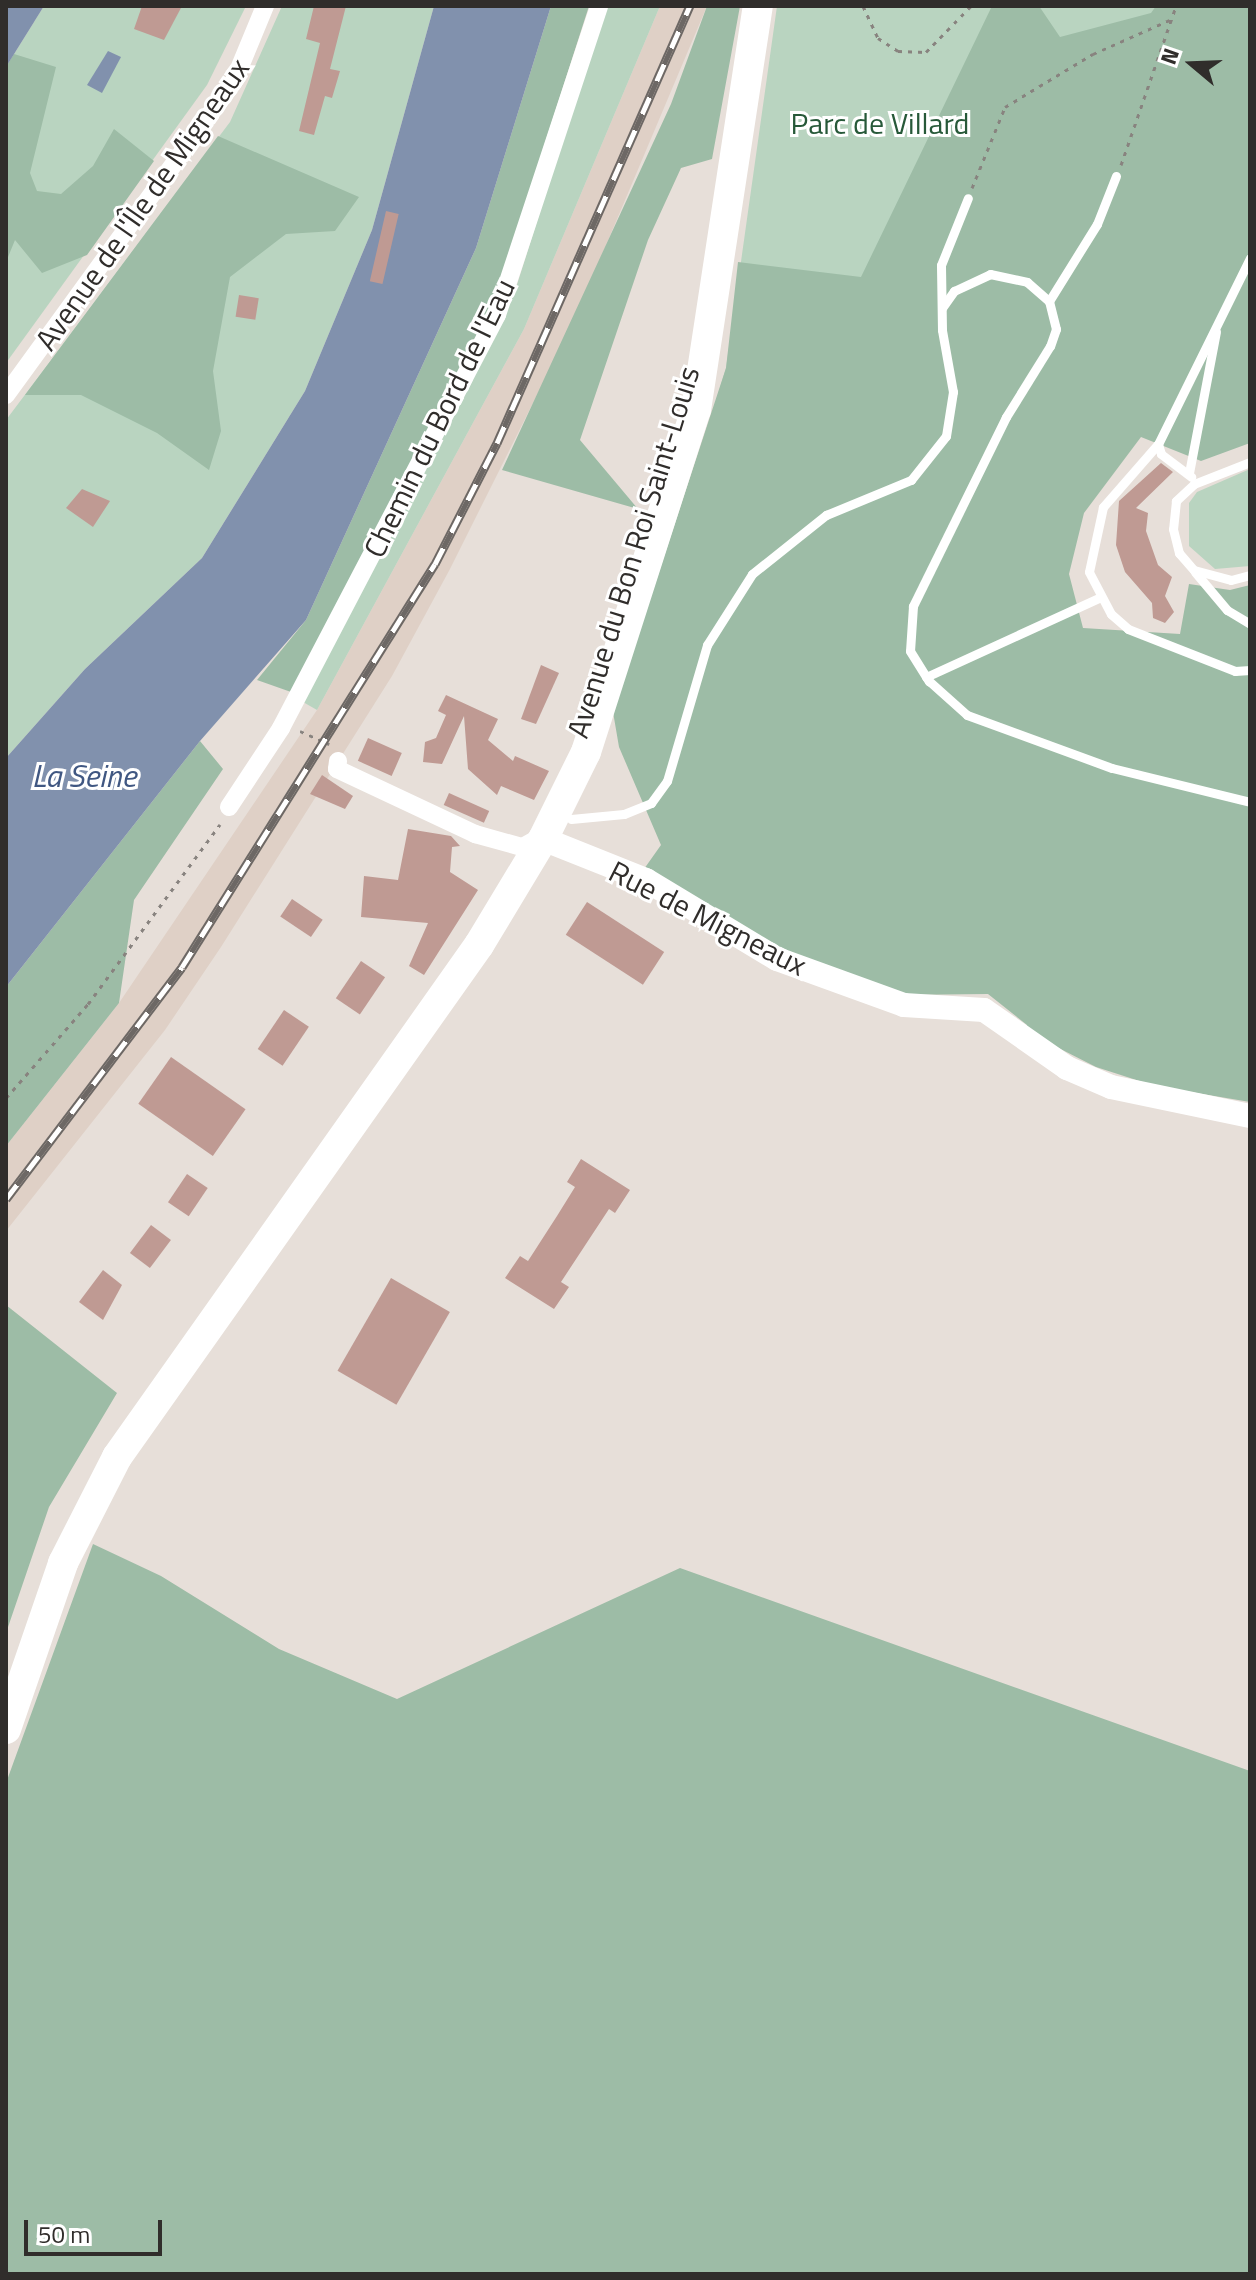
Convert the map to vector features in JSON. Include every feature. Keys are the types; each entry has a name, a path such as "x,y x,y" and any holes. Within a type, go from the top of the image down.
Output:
{"main road":[{"name":"Avenue du Bon Roi Saint-Louis","path":"6,1729 47,1604 95,1496 140,1420 450,988 534,844 575,738 681,418 733,153 758,6"}],"street":[{"name":"Avenue de l'Île de Migneaux","path":"6,395 234,81 265,6"},
{"name":"Chemin du Bord de l'Eau","path":"229,807 281,728 497,315 599,6"},
{"path":"338,761 337,769 500,845 534,844"},
{"name":"Rue de Migneaux","path":"534,844 646,880 777,959 904,1005 984,1010 1067,1068 1111,1087 1250,1116"}],"lane":[{"path":"1049,301 1097,224 1116,176"},
{"path":"571,819 624,814 651,803 667,781 707,645 752,574 826,515 911,480 932,455 952,415 941,265 968,198"},
{"path":"1250,258 1158,444 1103,507 1095,526 1089,572 1101,597 1128,629 1235,671 1250,670"},
{"path":"942,308 954,291 990,274 1027,282 1049,301 1056,329 1050,346 1006,417 907,623 910,651 926,677 976,719 1112,768 1250,802"},
{"path":"1189,473 1219,319"},
{"path":"1158,444 1161,454 1189,473 1194,484"},
{"path":"1250,462 1194,484 1176,501 1173,529 1179,553 1227,610 1250,624"},
{"path":"1194,570 1231,580 1250,575"},
{"path":"926,677 1101,597"}],"path":[{"path":"863,6 878,38 898,51 926,52 971,6"},
{"path":"1116,176 1176,6"},
{"path":"968,198 1005,107 1093,54 1172,19"},
{"path":"281,728 309,732 337,750 338,761"},
{"path":"6,1098 88,1004 200,858 229,807"}],"shaded area":[{"path":"660,6 707,6 574,321 450,569 392,676 221,947 165,1030 6,1231 6,1146 119,1003 317,710 524,329"}],"green space":[{"path":"44,6 246,6 207,85 6,363 6,67"},
{"path":"282,6 434,6 372,230 305,391 202,558 85,669 6,758 6,420 230,122"},
{"path":"551,6 589,6 492,308 291,692 257,680 306,620 476,248"},
{"path":"605,6 660,6 524,329 317,710 303,702 515,291"},
{"path":"707,6 740,6 712,159 681,168 648,240 580,440 638,509 502,470 671,104"},
{"name":"Parc de Villard","path":"777,6 1250,6 702,446 726,368"},
{"path":"992,6 1039,6 1060,37 1151,13 1156,6 1250,6 1250,443 1201,461 1141,437 1084,513 1069,574 1083,628 1180,634 1189,584 1230,590 1250,585 1250,1102 1155,1086 1096,1067 1025,1031 1027,1025 988,994 897,995 758,939 644,869 661,845 619,747 613,712 726,368 738,262 861,277"},
{"path":"14,54 56,67 30,173 37,191 61,194 93,166 114,129 154,161 87,255 42,273 15,240 6,262 6,67"},
{"path":"218,136 359,197 335,231 286,234 230,277 213,371 221,431 209,470 157,433 81,395 25,395"},
{"path":"1250,469 1250,566 1215,569 1189,546 1189,503 1197,492"},
{"path":"200,741 223,769 134,900 119,1003 6,1146 6,987"},
{"path":"6,1305 117,1393 49,1507 6,1633"},
{"path":"93,1544 161,1576 279,1649 397,1699 680,1568 1250,1771 1250,2274 6,2274 6,1783"}],"water":[{"path":"6,6 44,6 6,67"},
{"name":"La Seine","path":"434,6 551,6 476,248 306,620 200,741 6,987 6,758 85,669 202,558 305,391 372,230"},
{"path":"108,51 121,57 102,93 87,85"}],"building":[{"path":"142,6 182,6 164,40 134,29"},
{"path":"314,6 346,6 330,69 340,71 332,98 325,96 314,135 299,131 320,43 306,39"},
{"path":"386,211 399,214 382,284 370,281"},
{"path":"239,295 259,298 255,320 236,317"},
{"path":"1161,463 1173,472 1136,508 1148,513 1146,531 1158,565 1172,577 1165,596 1174,612 1165,623 1153,618 1152,603 1125,572 1116,545 1119,501"},
{"path":"82,489 110,501 93,527 66,508"},
{"path":"541,665 559,673 536,724 521,719"},
{"path":"446,695 498,719 488,740 513,761 515,756 549,771 534,800 501,786 497,795 468,769 464,716 442,764 423,762 425,742 436,738 446,715 438,711"},
{"path":"368,738 402,753 392,776 358,761"},
{"path":"322,775 353,796 345,809 310,794"},
{"path":"449,793 489,811 484,823 444,805"},
{"path":"408,829 451,836 460,846 452,847 450,872 478,890 424,975 409,966 428,923 361,917 364,876 398,880"},
{"path":"292,899 323,920 311,937 280,916"},
{"path":"587,902 664,952 643,985 566,935"},
{"path":"361,961 385,977 360,1015 336,998"},
{"path":"284,1010 309,1027 283,1066 258,1049"},
{"path":"171,1057 246,1109 213,1156 138,1104"},
{"path":"581,1159 630,1190 615,1213 609,1209 561,1282 569,1287 554,1309 505,1278 520,1256 528,1261 557,1216 575,1187 567,1182"},
{"path":"187,1174 208,1188 189,1216 168,1202"},
{"path":"151,1225 171,1240 150,1268 130,1253"},
{"path":"103,1270 122,1285 103,1320 79,1302"},
{"path":"391,1278 450,1312 396,1405 337,1371"}],"railway":[{"path":"6,1199 182,967 435,564 497,443 690,6"}]}
